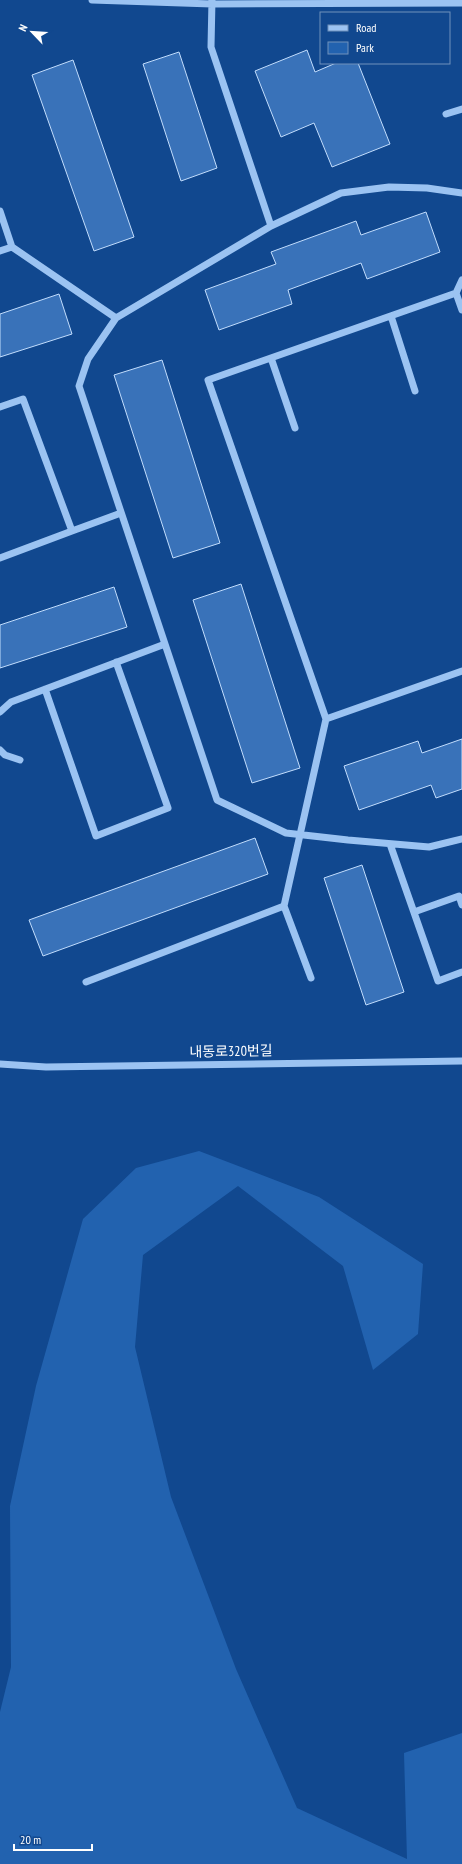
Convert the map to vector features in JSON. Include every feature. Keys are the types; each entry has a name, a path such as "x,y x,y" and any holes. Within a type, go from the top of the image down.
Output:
{"street":[{"path":"92,0 462,3"},
{"path":"212,2 211,47 271,226"},
{"path":"446,114 462,110"},
{"path":"462,193 427,188 389,187 341,193 271,226 116,318 88,359 79,386 216,800 286,833 429,847 462,839"},
{"path":"0,210 12,247 116,318"},
{"path":"0,251 12,247"},
{"path":"462,280 456,293 462,310"},
{"path":"311,978 284,906 326,719 208,380 456,293"},
{"path":"391,316 415,392"},
{"path":"271,358 295,428"},
{"path":"0,407 23,399 72,531"},
{"path":"0,558 121,513"},
{"path":"0,712 11,702 165,644"},
{"path":"44,689 96,836 168,808 116,662"},
{"path":"326,719 462,671"},
{"path":"0,750 5,755 20,760"},
{"path":"390,844 438,981 462,972"},
{"path":"414,912 459,896 462,905"},
{"path":"86,982 284,906"},
{"name":"내동로320번길","path":"0,1064 46,1067 462,1061"}],"green space":[{"path":"199,1151 319,1197 423,1264 418,1334 373,1370 343,1266 238,1186 143,1255 135,1347 171,1497 236,1669 297,1808 407,1859 404,1753 462,1733 462,1864 0,1864 0,1712 11,1667 10,1506 36,1386 83,1219 136,1168"}],"building":[{"path":"307,50 315,72 334,64 358,64 390,144 332,167 314,123 281,137 255,71"},
{"path":"179,52 217,168 181,181 143,64"},
{"path":"73,60 134,237 94,251 32,75"},
{"path":"426,212 440,252 367,279 361,263 288,290 292,304 219,330 205,290 276,264 271,252 356,221 361,235"},
{"path":"59,294 72,334 0,357 0,314"},
{"path":"162,360 220,543 173,558 114,375"},
{"path":"241,584 300,768 252,783 193,600"},
{"path":"114,587 127,627 0,668 0,625"},
{"path":"462,739 462,789 436,798 431,785 359,810 344,766 418,741 422,753"},
{"path":"255,838 268,874 43,956 29,920"},
{"path":"362,865 404,992 366,1005 324,878"}]}
